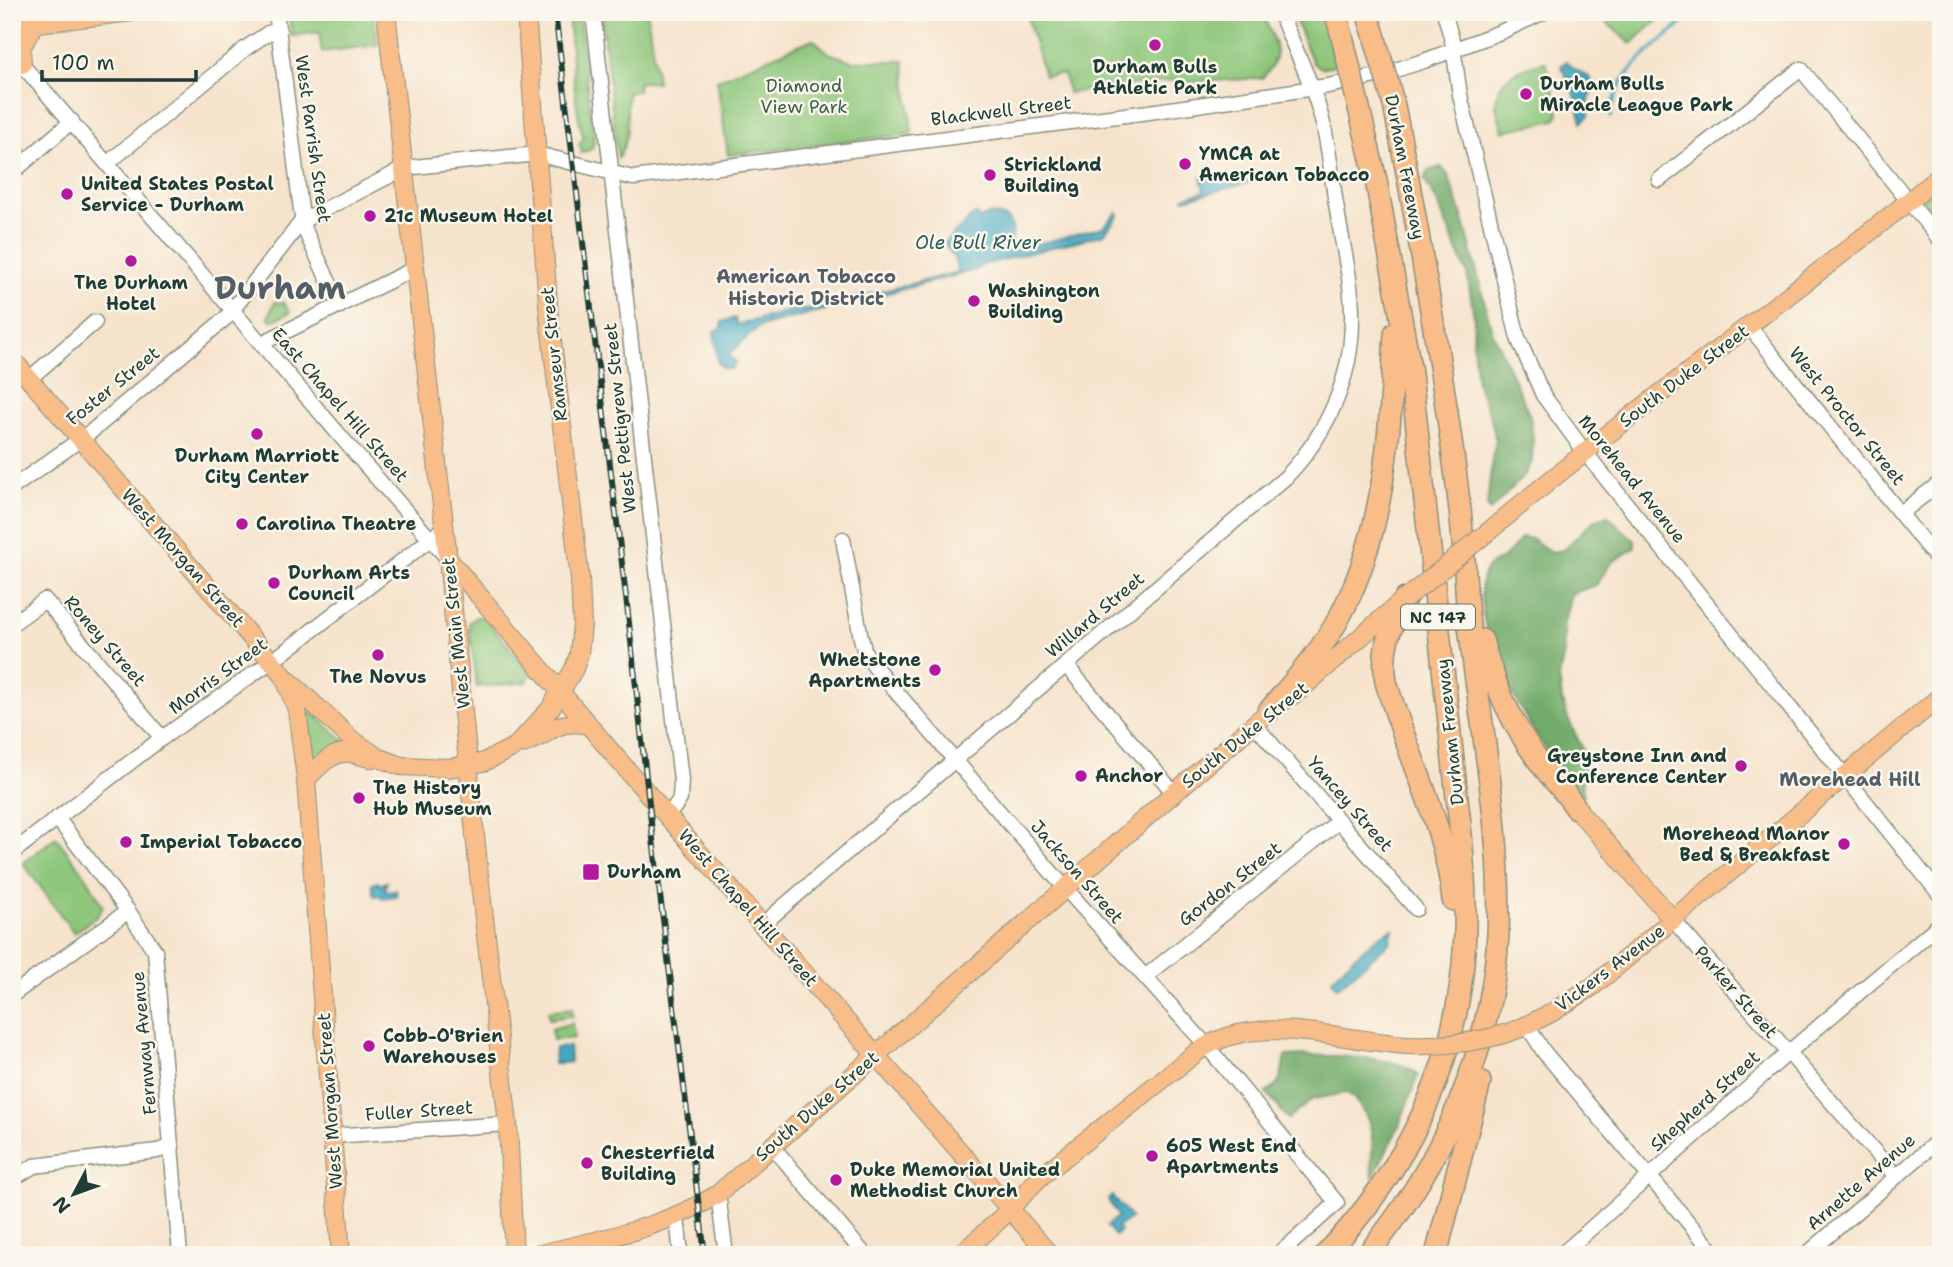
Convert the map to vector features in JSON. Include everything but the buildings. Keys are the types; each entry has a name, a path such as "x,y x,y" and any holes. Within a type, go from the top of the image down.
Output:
{"highway":[{"name":"Durham Freeway","path":"1325,1255 1369,1205 1391,1173 1420,1121 1446,1055 1462,979 1465,893 1417,424 1376,180 1335,12"},
{"name":"Durham Freeway","path":"1367,12 1394,105 1427,283 1460,511 1468,616 1488,770 1497,879 1496,959 1492,993 1482,1035 1453,1119 1434,1157 1398,1215 1367,1255"},
{"path":"1374,35 1378,12"},
{"path":"1261,718 1311,659 1339,618 1372,533 1391,426 1395,332 1391,258"},
{"path":"1460,511 1481,639 1493,680 1505,708 1523,738 1576,808"},
{"path":"1405,599 1388,632 1383,664 1394,711 1437,827 1451,878 1456,954 1462,979"},
{"path":"1436,1255 1487,1053 1482,1035"}],"main road":[{"path":"12,26 132,12"},
{"name":"West Main Street","path":"386,12 416,268 438,534 448,559 478,875 508,1124 514,1255"},
{"name":"Ramseur Street","path":"516,746 550,709 574,669 579,653 582,610 549,316 526,12"},
{"path":"17,58 35,23"},
{"name":"South Duke Street","path":"535,1255 677,1217 718,1194 1261,718 1300,690 1584,451 1941,175"},
{"name":"West Morgan Street","path":"12,359 284,676 297,710 306,779 341,1255"},
{"name":"West Chapel Hill Street","path":"448,559 874,1055 1050,1255"},
{"path":"284,676 341,730 379,758 401,766 429,769 468,765 495,758 516,746 534,741 557,725 575,722 589,725"},
{"name":"Vickers Avenue","path":"960,1255 1068,1153 1206,1045 1227,1036 1256,1030 1305,1032 1408,1045 1459,1044 1492,1038 1524,1027 1579,997 1941,696"},
{"path":"306,779 325,761 339,754 379,758"},
{"name":"Parker Street","path":"1576,808 1673,920"}],"street":[{"name":"West Parrish Street","path":"276,12 302,221 309,243 340,306"},
{"name":"West Pettigrew Street","path":"593,12 681,780 680,799 668,816"},
{"name":"Willard Street","path":"763,924 1286,478 1312,447 1330,417 1345,377 1353,313 1325,135 1312,88 1280,12"},
{"name":"Morehead Avenue","path":"1444,12 1460,95 1518,338 1544,395 1584,451 1941,896"},
{"name":"Blackwell Street","path":"537,154 632,177 1149,112 1376,76 1503,31 1544,12"},
{"path":"108,163 246,48 266,34 279,31"},
{"name":"East Chapel Hill Street","path":"17,58 262,343 438,534"},
{"path":"1660,180 1801,69 1941,241"},
{"path":"12,173 72,121"},
{"path":"302,221 405,168 537,154"},
{"name":"Foster Street","path":"12,488 80,439 227,317 302,221"},
{"path":"262,343 416,268"},
{"path":"29,379 95,322"},
{"name":"West Proctor Street","path":"1749,326 1941,564"},
{"path":"1901,513 1941,482"},
{"name":"Morris Street","path":"12,853 162,738 271,662 438,534"},
{"name":"Jackson Street","path":"843,539 865,653 884,679 1065,888 1206,1045 1338,1203 1278,1255"},
{"name":"Roney Street","path":"12,624 45,600 162,738"},
{"path":"1066,665 1174,793"},
{"name":"Yancey Street","path":"1261,718 1339,821 1416,909"},
{"name":"Fernway Avenue","path":"57,818 155,951 180,1255"},
{"name":"Gordon Street","path":"1145,977 1339,821"},
{"path":"12,995 128,911"},
{"name":"Parker Street","path":"1673,920 1896,1176"},
{"name":"Shepherd Street","path":"1561,1255 1789,1052 1941,923"},
{"path":"1524,1027 1716,1255"},
{"name":"Fuller Street","path":"332,1136 508,1124"},
{"name":"Arnette Avenue","path":"1806,1255 1941,1138"},
{"path":"772,1146 865,1255"},
{"path":"12,1179 34,1166 172,1147"},
{"path":"718,1194 726,1255"},
{"path":"677,1217 681,1255"}],"green space":[{"path":"288,12 373,12 378,45 322,52 319,32 292,36"},
{"path":"568,12 578,12 594,140 592,149 581,153 579,145 584,137 576,98"},
{"path":"601,12 647,12 657,82 639,82 638,91 628,92 627,134 618,158"},
{"name":"Durham Bulls Athletic Park","path":"1026,12 1262,12 1273,38 1276,54 1270,69 1262,78 1177,83 1176,80 1068,93 1064,74 1044,76"},
{"path":"1292,12 1322,12 1335,65 1322,68 1313,63"},
{"path":"1623,12 1667,12 1631,44 1605,21"},
{"name":"Diamond View Park","path":"813,39 829,53 852,61 904,61 912,134 728,155 717,80"},
{"name":"Durham Bulls Miracle League Park","path":"1546,62 1559,113 1555,120 1503,131 1496,102 1501,85 1513,74"},
{"path":"1441,167 1448,175 1463,218 1492,331 1530,416 1533,437 1532,461 1525,475 1490,511 1487,507 1496,441 1491,418 1477,383 1473,346 1474,317 1467,273 1436,200 1424,179 1430,170"},
{"path":"1941,185 1941,224 1922,200"},
{"path":"275,302 284,303 290,313 272,321 268,318"},
{"path":"1607,515 1635,541 1635,548 1611,563 1596,585 1571,594 1564,622 1564,653 1559,677 1562,700 1585,762 1582,784 1584,796 1568,783 1528,722 1506,681 1488,635 1481,592 1486,570 1507,555 1522,537 1532,539 1551,552 1563,550 1592,522"},
{"path":"476,617 484,617 532,675 526,680 528,682 477,687 469,623"},
{"path":"310,711 349,745 311,765 307,714"},
{"path":"56,837 88,879 103,907 97,916 74,933 23,863"},
{"path":"572,1008 573,1016 549,1019 548,1011"},
{"path":"572,1023 574,1038 553,1040 551,1029"},
{"path":"1285,1056 1381,1060 1409,1068 1418,1075 1398,1128 1373,1177 1370,1125 1364,1111 1348,1093 1313,1099 1288,1119 1266,1092 1278,1082"}],"water":[{"path":"1567,61 1573,68 1589,77 1593,84 1594,89 1589,99 1589,116 1582,122 1575,95 1561,66"},
{"path":"1249,173 1251,182 1185,199 1184,197 1204,191 1201,178"},
{"name":"Ole Bull River","path":"1117,212 1119,215 1104,234 759,327 729,354 736,363 731,369 724,369 718,363 714,331 722,329 722,322 735,318 737,325 958,272 954,258 944,243 975,214 980,219 991,214 1007,218 1012,229 1008,247 1011,251 1103,227"},
{"path":"378,882 379,885 387,882 385,891 396,890 397,897 382,899 381,895 374,896 372,883"},
{"path":"1393,929 1390,942 1338,987 1335,986 1332,979 1345,966 1369,944"},
{"path":"569,1046 570,1062 554,1064 555,1048"},
{"path":"1112,1196 1131,1218 1117,1227 1120,1231 1115,1236 1107,1226 1118,1216 1108,1200"}],"waterway":[{"path":"1611,117 1614,100 1630,71 1642,57 1696,12"}],"railway":[{"path":"555,12 705,1255"}],"place":[{"name":"Durham Bulls Athletic Park","path":"1155,45"},
{"name":"Durham Bulls Miracle League Park","path":"1526,94"},
{"name":"YMCA at American Tobacco","path":"1185,164"},
{"name":"Strickland Building","path":"990,175"},
{"name":"United States Postal Service - Durham","path":"67,194"},
{"name":"21c Museum Hotel","path":"370,216"},
{"name":"The Durham Hotel","path":"131,261"},
{"name":"Washington Building","path":"974,301"},
{"name":"Durham Marriott City Center","path":"257,434"},
{"name":"Carolina Theatre","path":"242,524"},
{"name":"Durham Arts Council","path":"274,583"},
{"name":"The Novus","path":"378,655"},
{"name":"Whetstone Apartments","path":"935,670"},
{"name":"Greystone Inn and Conference Center","path":"1741,766"},
{"name":"Anchor","path":"1081,776"},
{"name":"The History Hub Museum","path":"359,798"},
{"name":"Imperial Tobacco","path":"126,842"},
{"name":"Morehead Manor Bed & Breakfast","path":"1844,844"},
{"name":"Durham","path":"591,872"},
{"name":"Cobb-O'Brien Warehouses","path":"369,1046"},
{"name":"605 West End Apartments","path":"1152,1156"},
{"name":"Chesterfield Building","path":"587,1163"},
{"name":"Duke Memorial United Methodist Church","path":"836,1180"}],"district":[{"name":"Durham","path":"280,287"},
{"name":"American Tobacco Historic District","path":"806,287"},
{"name":"Morehead Hill","path":"1850,779"}]}
